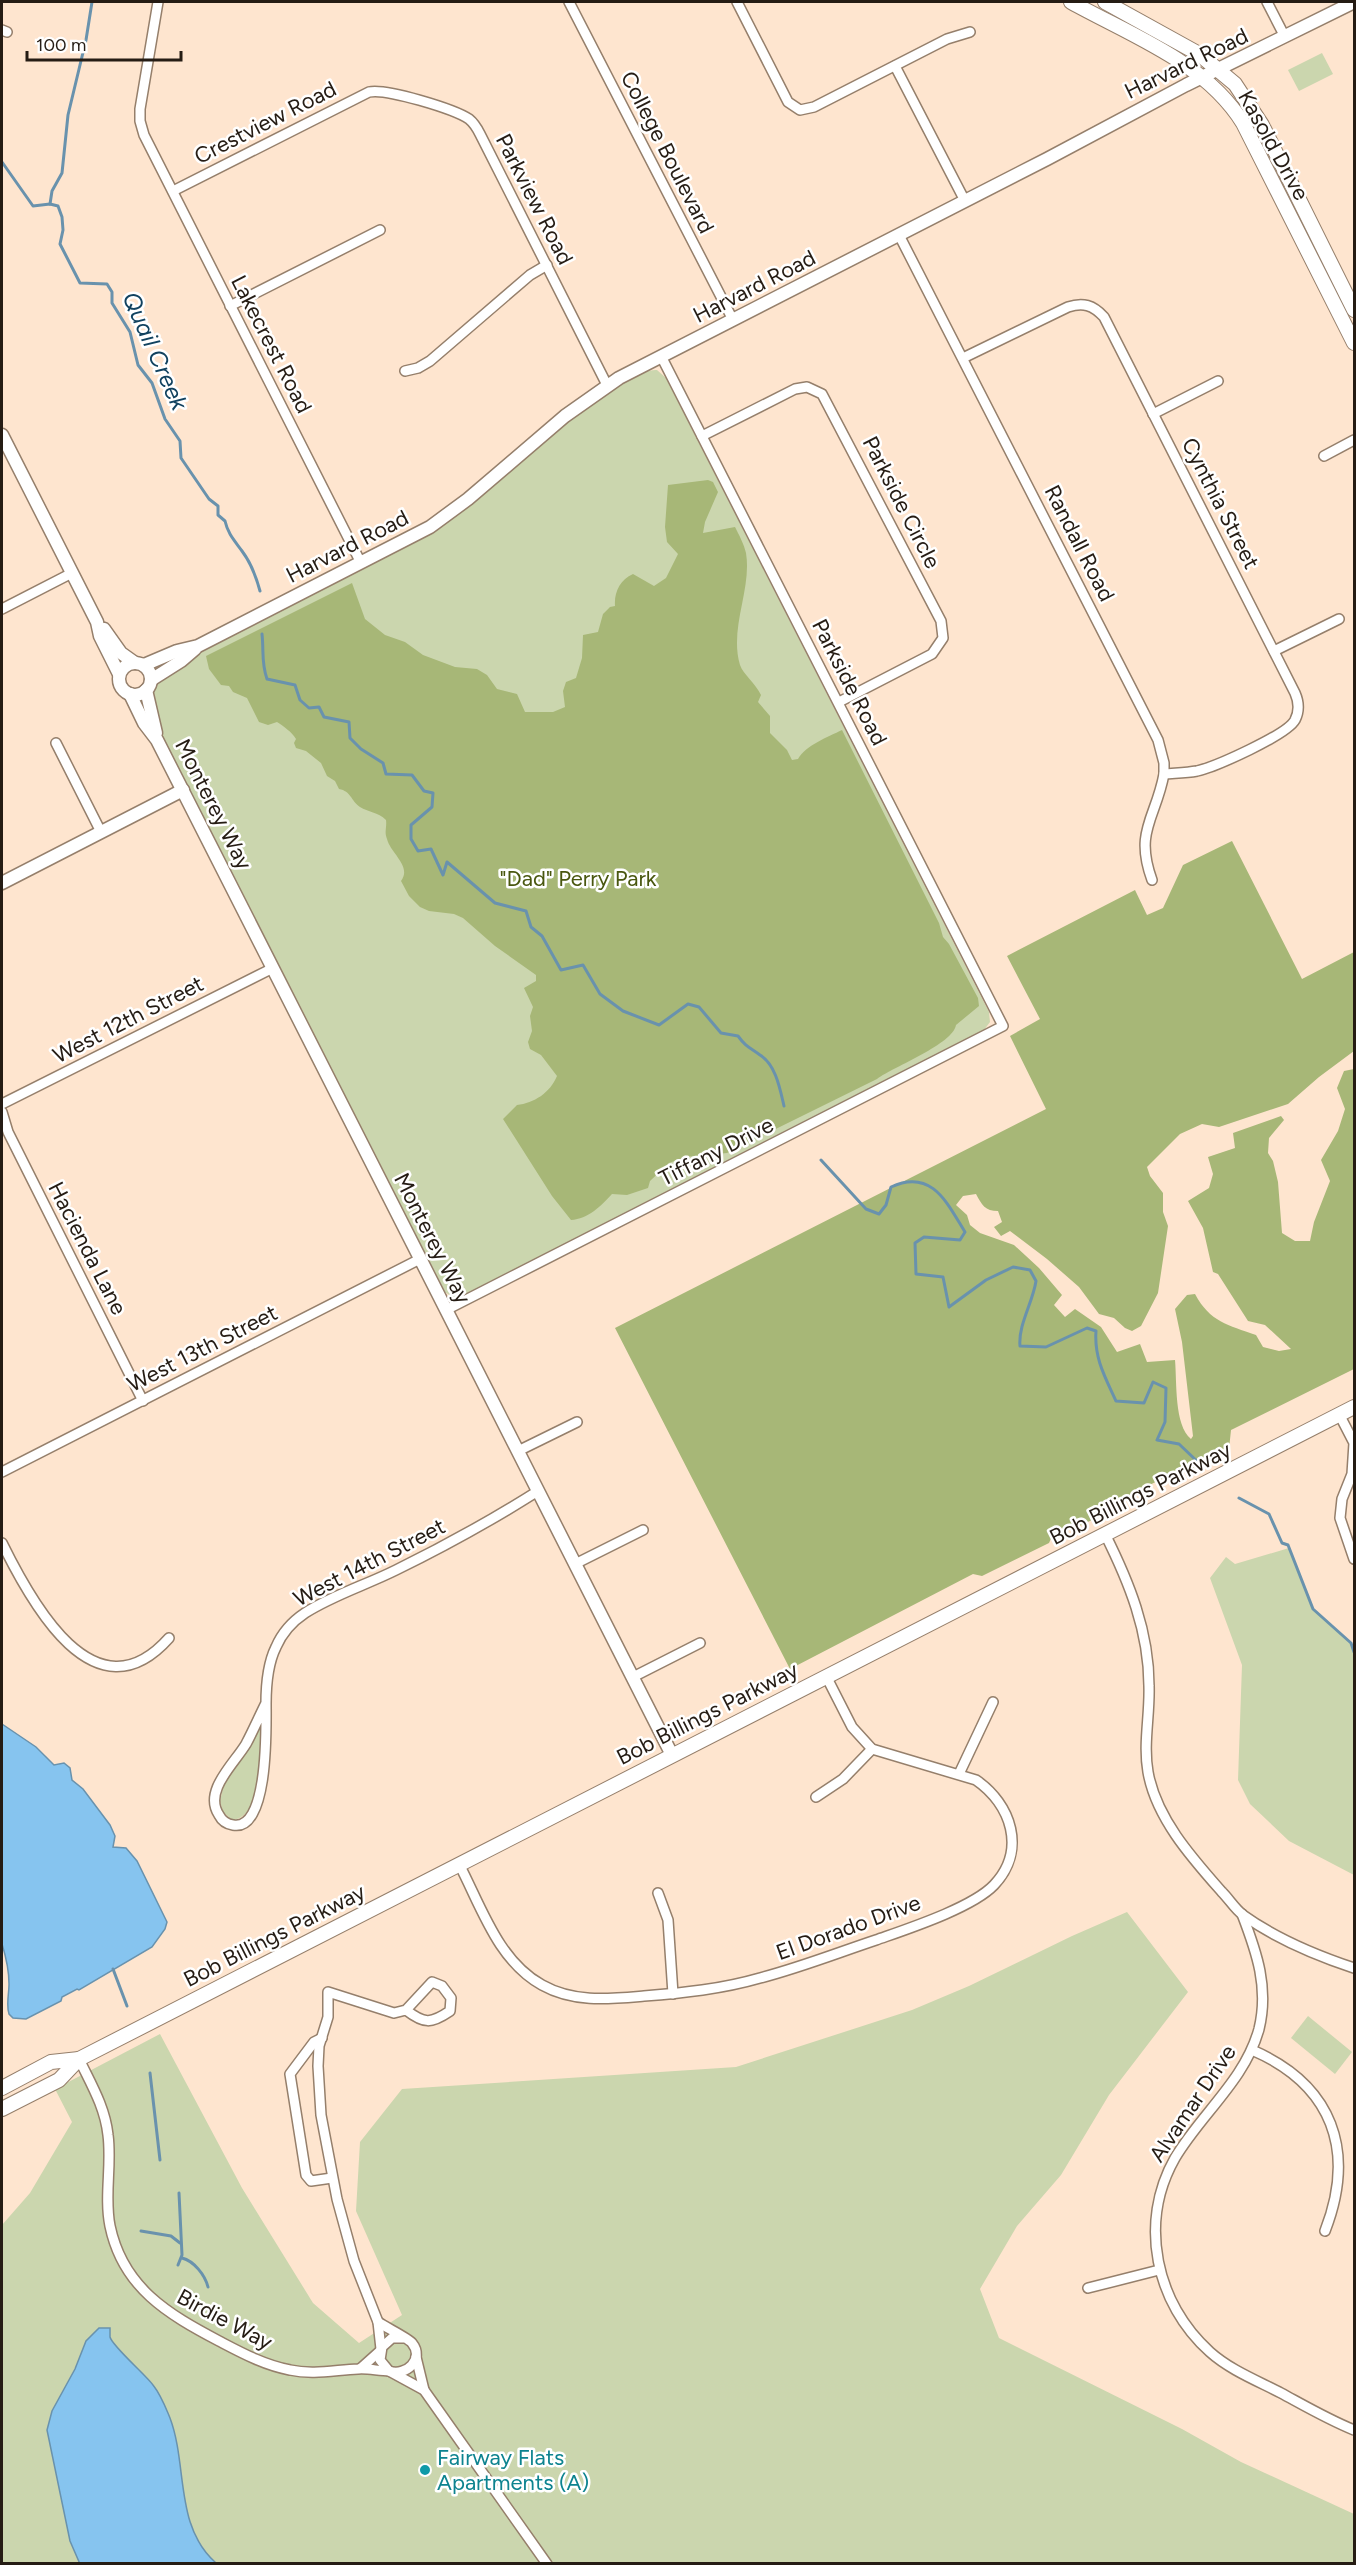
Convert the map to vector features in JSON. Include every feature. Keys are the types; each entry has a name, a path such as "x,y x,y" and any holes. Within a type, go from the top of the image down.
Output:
{"main road":[{"name":"Kasold Drive","path":"1071,2 1176,59 1203,77 1228,102 1243,123 1354,343"},
{"name":"Kasold Drive","path":"1105,2 1199,54 1220,69 1243,94 1262,125 1354,310"},
{"name":"Bob Billings Parkway","path":"2,2109 59,2080 79,2059 1354,1407"},
{"name":"Bob Billings Parkway","path":"2,2088 51,2062 79,2059"}],"street":[{"name":"Lakecrest Road","path":"158,2 140,121 148,142 361,563"},
{"name":"College Boulevard","path":"569,2 733,321"},
{"path":"737,2 788,102 800,110 814,107 947,39 970,32"},
{"path":"1267,2 1285,37"},
{"name":"Harvard Road","path":"139,664 198,646 411,538 453,512 565,416 607,385 1203,77 1354,2"},
{"path":"895,66 965,201"},
{"name":"Crestview Road","path":"173,191 355,98 376,90"},
{"name":"Parkview Road","path":"376,90 395,93 460,115 472,122 607,385"},
{"path":"230,306 380,230"},
{"name":"Randall Road","path":"899,235 1150,722 1161,751 1164,774 1144,835 1144,856 1152,880"},
{"path":"405,371 430,362 530,275 547,265"},
{"name":"Cynthia Street","path":"963,358 1068,307 1084,304 1092,306 1104,317 1299,702 1298,711 1290,727 1212,766 1196,771 1164,774"},
{"name":"Parkside Road","path":"661,356 1003,1026"},
{"path":"1153,414 1218,381"},
{"name":"Parkside Circle","path":"702,436 795,389 807,387 817,391 828,400 941,621 943,639 933,654 838,702"},
{"path":"2,435 97,622 121,653 149,671 148,685 139,694 130,694 122,688 120,674 100,636 97,622"},
{"path":"1324,456 1354,440"},
{"path":"2,609 72,573"},
{"path":"1274,651 1339,619"},
{"name":"Harvard Road","path":"148,685 198,646"},
{"path":"120,674 126,666 139,664"},
{"name":"Monterey Way","path":"148,685 158,740"},
{"name":"Monterey Way","path":"130,694 144,723 158,740 672,1755"},
{"path":"56,743 101,832"},
{"path":"2,883 183,790"},
{"name":"West 12th Street","path":"2,1104 273,968"},
{"name":"Tiffany Drive","path":"446,1310 1003,1026"},
{"name":"Hacienda Lane","path":"2,1112 8,1132 143,1401"},
{"name":"West 13th Street","path":"2,1472 420,1259"},
{"path":"1339,1414 1354,1443 1352,1474 1342,1499 1340,1518 1354,1559"},
{"path":"518,1451 577,1422"},
{"name":"West 14th Street","path":"266,1703 246,1744 215,1791 216,1811 229,1825 237,1826 246,1822 255,1811 259,1799 266,1750 266,1703 270,1664 275,1648 289,1626 314,1608 396,1570 484,1524 538,1491"},
{"path":"575,1564 643,1530"},
{"name":"Alvamar Drive","path":"1105,1534 1125,1577 1143,1634 1149,1685 1147,1762 1152,1788 1162,1811 1179,1838 1209,1877 1242,1914 1319,1956 1354,1968"},
{"path":"2,1543 38,1610 56,1632 81,1654 110,1664 132,1664 151,1656 169,1638"},
{"path":"633,1677 700,1643"},
{"path":"816,1797 843,1779 872,1749 852,1727 826,1676"},
{"path":"959,1774 993,1702"},
{"name":"El Dorado Drive","path":"459,1864 506,1954 528,1977 558,1993 581,1998 673,1994 705,1990 787,1970 920,1924 985,1893 1006,1867 1011,1847 1010,1823 1002,1805 988,1788 976,1780 959,1774 872,1749"},
{"path":"658,1893 668,1920 673,1994"},
{"name":"Alvamar Drive","path":"1242,1914 1260,1962 1263,2007 1252,2050 1236,2077 1183,2144 1167,2174 1156,2216 1159,2270 1176,2311 1192,2334 1211,2353 1232,2368 1354,2430"},
{"path":"406,2010 419,2021 435,2021 450,2012 451,1998 442,1986 432,1982 406,2010 394,2013 328,1992 328,2017 318,2066 320,2098 332,2178 354,2261 378,2322 382,2364 390,2372 424,2390"},
{"path":"322,2038 314,2042 290,2074 306,2175 311,2181 332,2178"},
{"path":"1252,2050 1281,2065 1303,2083 1319,2103 1331,2125 1338,2151 1340,2178 1334,2207 1325,2231"},
{"name":"Birdie Way","path":"79,2059 100,2101 106,2124 108,2204 111,2229 129,2272 143,2291 158,2306 182,2322 262,2362 307,2372 325,2373 361,2368 390,2372"},
{"path":"1088,2288 1159,2270"},
{"path":"378,2322 412,2344 424,2390 547,2564"},
{"path":"361,2368 390,2338 405,2338"},
{"path":"390,2372 400,2373 408,2370 414,2363 416,2355"}],"green space":[{"path":"1322,53 1333,74 1299,91 1288,70"},
{"name":"\"Dad\" Perry Park","path":"657,370 666,378 989,1012 990,1022 984,1030 463,1296 454,1298 445,1292 161,733 150,691 166,674 200,653 432,532 461,511 549,436 612,389 638,375"},
{"path":"708,480 713,482 718,492 705,522 703,533 735,527 746,553 746,580 737,651 740,665 761,695 758,702 770,716 770,733 787,750 792,760 798,759 818,742 842,730 939,923 943,937 978,998 979,1006 956,1025 945,1040 877,1079 727,1153 685,1157 669,1163 650,1181 648,1188 627,1195 612,1194 589,1214 571,1220 552,1196 503,1119 517,1105 541,1096 557,1076 541,1055 530,1049 528,1042 532,1031 530,1016 533,1007 524,988 536,981 536,975 495,946 463,918 420,907 409,896 401,881 404,870 387,839 386,820 360,807 349,794 339,789 335,781 327,776 321,763 306,751 296,748 294,743 296,739 285,727 277,722 268,725 259,722 247,698 233,692 229,686 221,685 209,669 206,656 352,583 365,619 385,635 405,642 423,655 455,667 477,669 487,675 497,689 517,694 525,712 553,712 565,707 563,691 566,682 576,678 582,658 583,635 598,632 603,614 610,607 615,606 617,591 621,583 633,574 654,586 666,578 678,554 667,542 665,527 668,485"},
{"path":"1232,841 1302,979 1354,952 1354,1051 1288,1104 1219,1127 1202,1124 1180,1134 1147,1167 1150,1176 1163,1193 1163,1212 1168,1226 1158,1293 1141,1326 1132,1331 1114,1318 1099,1314 1079,1287 1010,1231 1001,1236 994,1227 1002,1222 998,1211 984,1207 976,1194 963,1196 956,1205 967,1215 970,1225 980,1233 1014,1245 1039,1268 1062,1295 1054,1305 1065,1317 1075,1309 1101,1327 1117,1352 1140,1344 1147,1362 1175,1360 1179,1414 1191,1439 1193,1436 1182,1342 1175,1309 1187,1295 1195,1294 1214,1317 1256,1335 1263,1347 1279,1351 1291,1349 1265,1325 1248,1321 1218,1274 1213,1272 1203,1228 1188,1201 1209,1188 1213,1174 1208,1157 1235,1148 1233,1133 1281,1116 1284,1120 1269,1138 1268,1153 1273,1161 1278,1182 1282,1233 1295,1241 1310,1241 1314,1222 1330,1181 1321,1160 1338,1131 1345,1109 1337,1088 1344,1071 1354,1069 1354,1369 1231,1430 1229,1449 1195,1468 1164,1478 1141,1489 1136,1495 1113,1504 1109,1512 1075,1528 1071,1525 1053,1534 1049,1543 982,1576 973,1574 790,1669 615,1328 1046,1109 1010,1036 1040,1019 1007,956 1135,890 1147,915 1163,908 1183,865"},
{"path":"1289,1548 1313,1609 1351,1643 1354,1652 1354,1875 1289,1841 1250,1804 1238,1780 1242,1665 1210,1578 1226,1557 1235,1564"},
{"path":"262,1716 261,1758 256,1792 251,1806 243,1816 232,1820 223,1812 220,1801 224,1784"},
{"path":"1127,1912 1188,1992 1109,2095 1061,2175 1017,2226 980,2289 999,2338 1182,2429 1241,2462 1354,2514 1354,2564 2,2563 2,2225 30,2193 72,2122 55,2089 160,2034 242,2188 313,2303 359,2343 402,2315 356,2211 360,2142 402,2089 736,2067 912,2010 969,1986"},
{"path":"1308,2016 1352,2052 1335,2074 1291,2038"}],"water":[{"path":"2,1724 36,1747 54,1765 64,1763 70,1768 72,1780 83,1789 110,1825 115,1836 113,1847 126,1848 137,1861 167,1922 165,1929 152,1947 26,2019 13,2018 9,2014 8,1974 2,1944"},
{"path":"99,2328 110,2328 112,2341 149,2380 163,2401 175,2436 188,2514 203,2548 216,2563 80,2564 70,2541 47,2430 52,2411 75,2369 86,2341"}],"waterway":[{"path":"50,204 52,191 62,173 68,115 86,40 92,2"},
{"name":"Quail Creek","path":"2,162 33,206 50,204 58,206 63,230 60,244 80,283 107,284 112,292 112,303 130,332 138,365 152,383 165,419 180,441 181,458 209,499 218,506 218,515 225,521 248,560 260,591"},
{"name":"Quail Creek","path":"262,634 263,662 267,679 295,685 300,700 309,708 319,707 324,717 349,722 350,738 361,749 383,763 386,774 412,775 424,791 433,793 432,807 411,825 411,839 418,851 431,849 443,875 447,862 495,903 526,911 531,927 542,936 561,970 583,965 600,994 623,1011 659,1025 688,1004 699,1007 721,1033 738,1036 765,1059 776,1078 784,1106"},
{"name":"Quail Creek","path":"821,1160 866,1209 879,1214 886,1205 891,1187 905,1182 917,1182 928,1185 937,1192 952,1210 965,1232 960,1240 924,1237 915,1243 916,1274 943,1277 949,1307 986,1280 1013,1267 1030,1270 1036,1281 1021,1330 1020,1346 1046,1347 1087,1328 1096,1331 1099,1359 1116,1401 1144,1403 1153,1382 1166,1388 1165,1422 1157,1440 1179,1444 1200,1464"},
{"name":"Quail Creek","path":"1239,1498 1269,1514 1282,1543 1288,1545 1313,1609 1351,1643 1354,1652"},
{"path":"113,1969 127,2006"},
{"path":"150,2073 160,2160"},
{"path":"178,2265 182,2255 179,2193"},
{"path":"141,2231 171,2236 180,2243"},
{"path":"182,2258 191,2262 198,2269 208,2287"}],"place":[{"name":"Fairway Flats Apartments (A)","path":"425,2470"}]}
